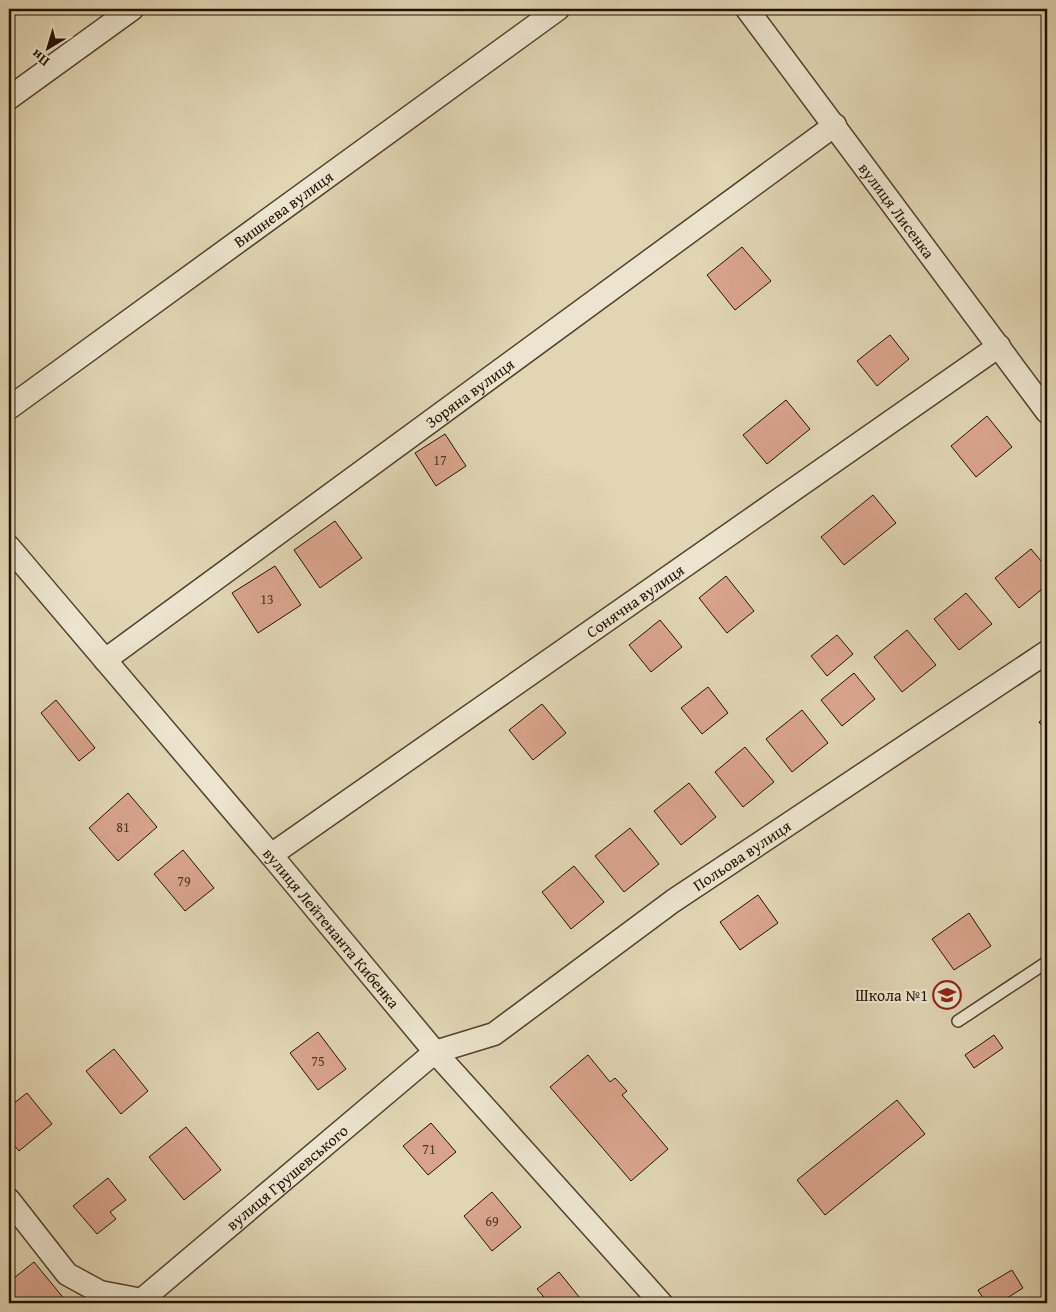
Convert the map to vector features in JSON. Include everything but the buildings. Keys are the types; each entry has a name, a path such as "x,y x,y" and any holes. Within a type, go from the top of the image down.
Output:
{"street":[{"path":"9,98 132,9"},
{"name":"Вишнева вулиця","path":"9,408 558,9"},
{"name":"вулиця Лисенка","path":"748,9 836,125 1047,412"},
{"name":"Зоряна вулиця","path":"105,660 836,125"},
{"name":"Сонячна вулиця","path":"271,855 999,346"},
{"name":"вулиця Лейтенанта Кибенка","path":"9,547 436,1052 661,1303"},
{"name":"Польова вулиця","path":"436,1052 494,1034 673,901 1047,652"},
{"name":"вулиця Грушевського","path":"142,1302 436,1052"},
{"path":"9,1200 68,1274 100,1292 142,1302"}],"lane":[{"path":"958,1021 1047,962"}],"place":[{"name":"Школа №1","path":"947,995"}]}
